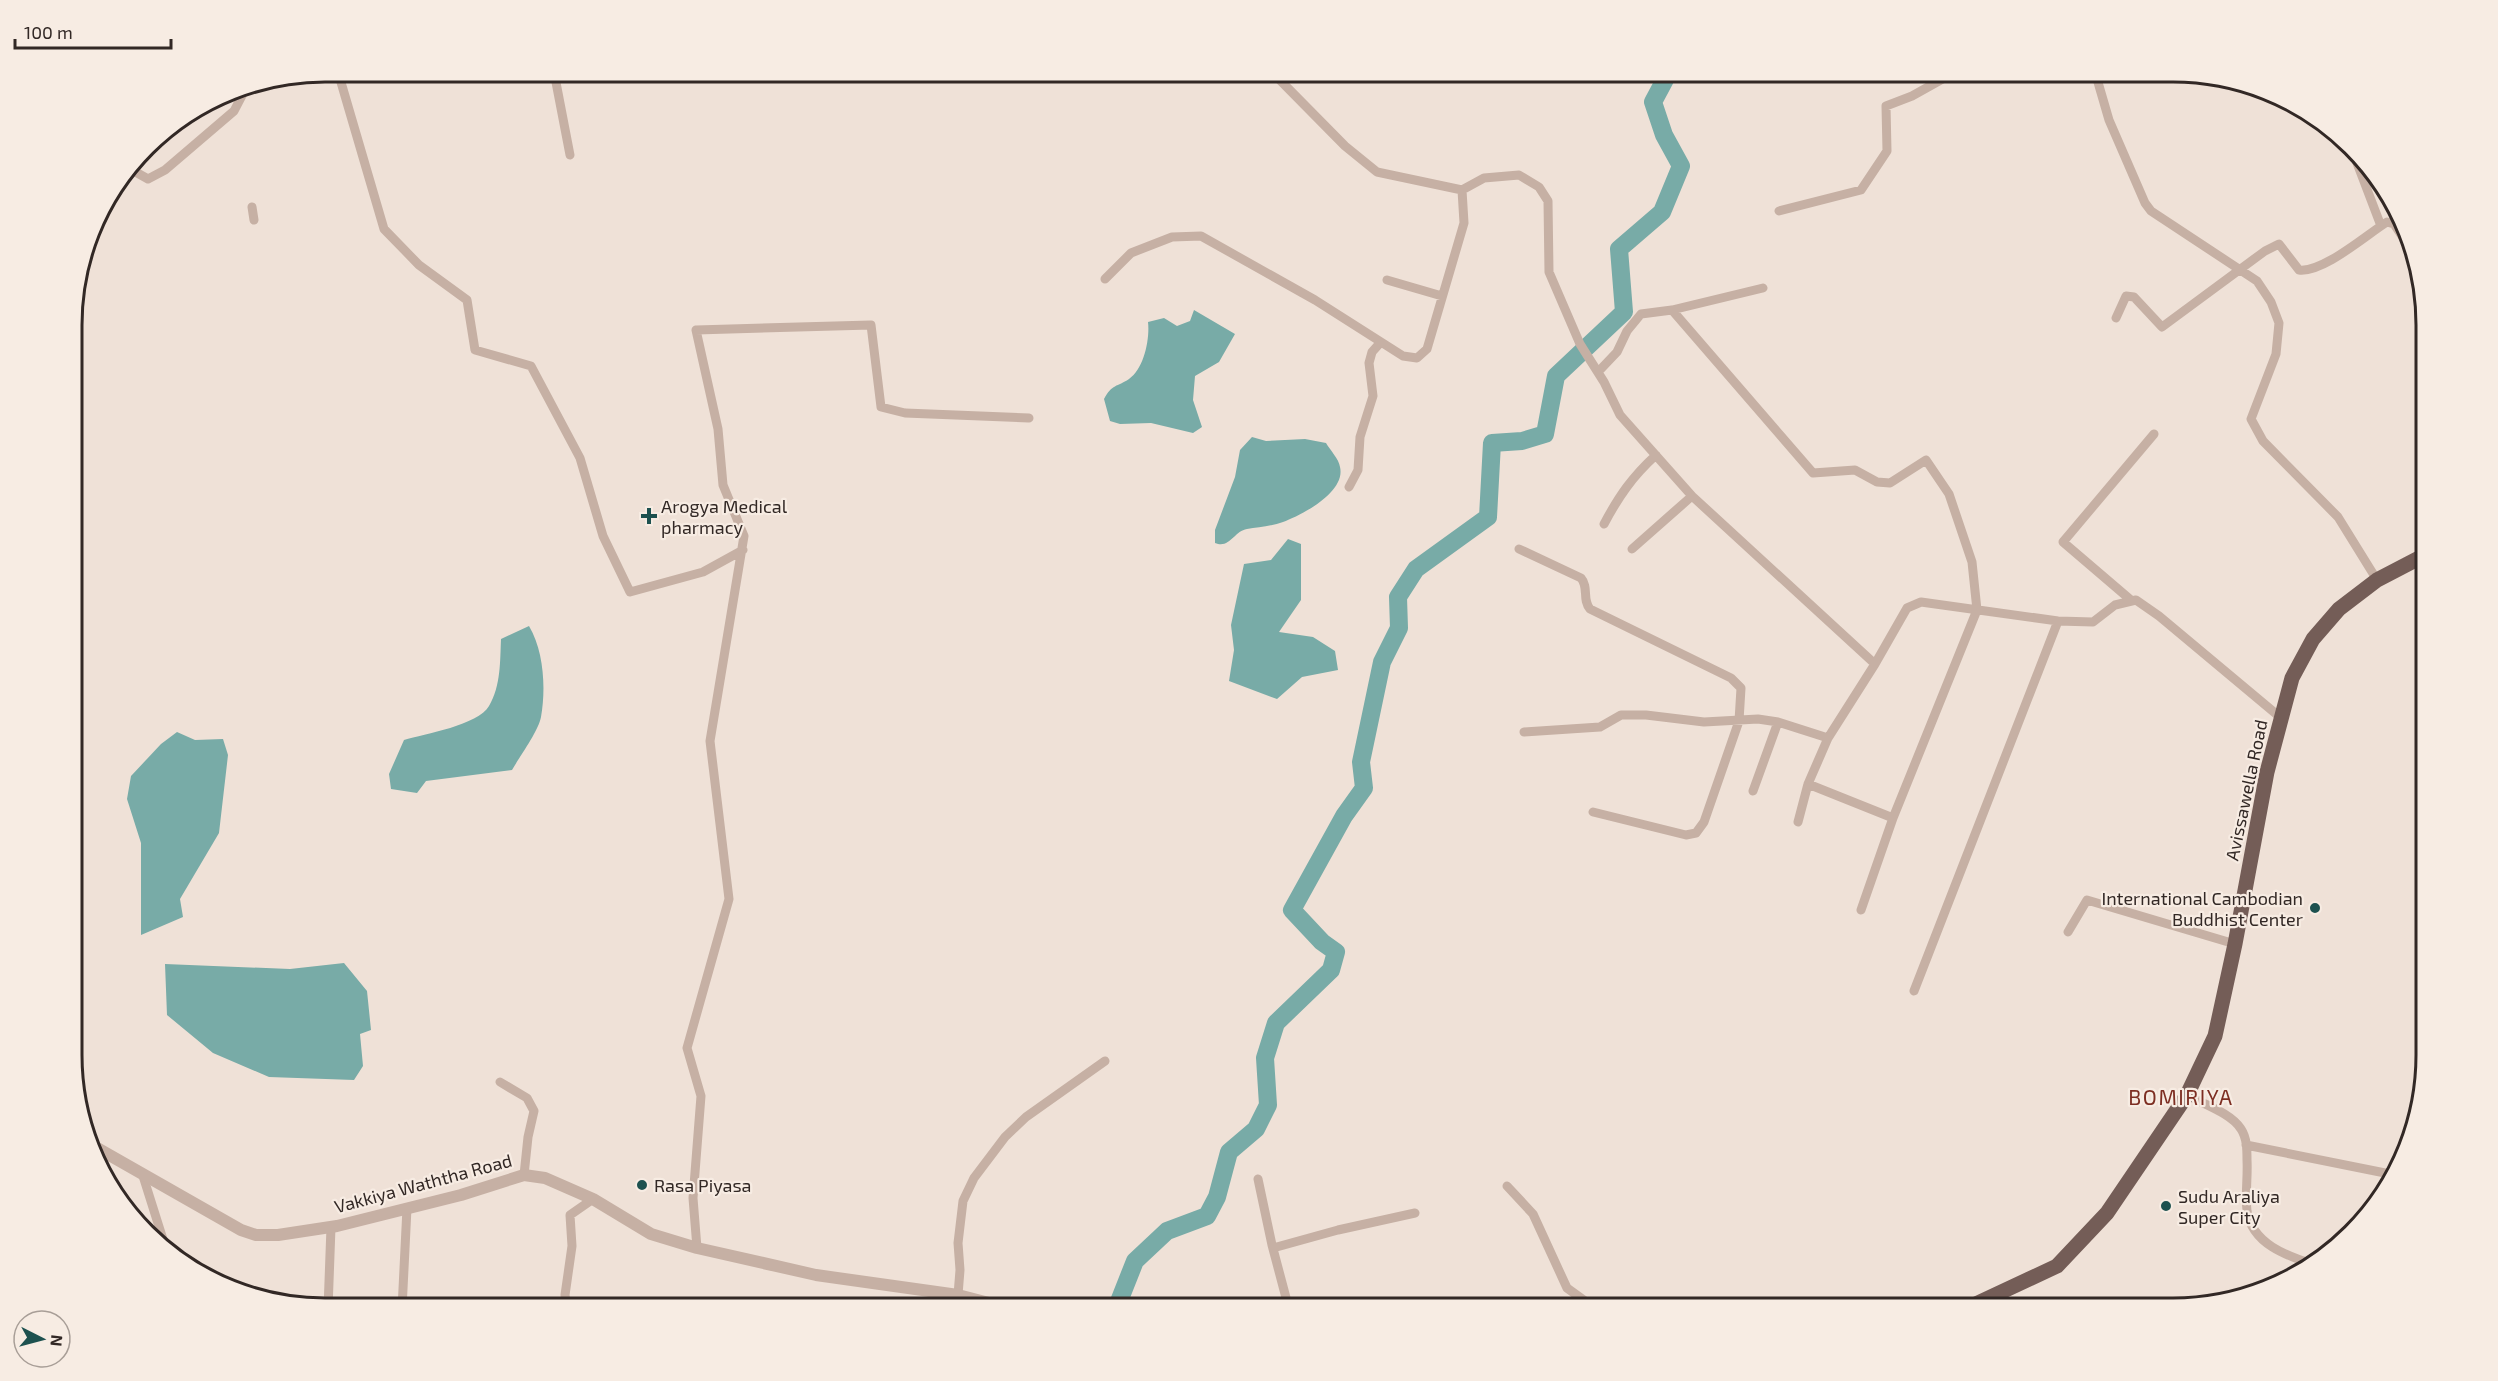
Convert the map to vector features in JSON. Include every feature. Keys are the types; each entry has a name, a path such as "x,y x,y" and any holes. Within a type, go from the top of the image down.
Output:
{"main road":[{"name":"Avissawella Road","path":"1989,1298 2057,1266 2107,1213 2187,1095 2215,1036 2235,944 2267,772 2292,678 2313,639 2339,609 2377,580 2415,560"}],"street":[{"path":"341,82 384,229 419,265 467,300 475,350 531,366 580,458 603,536 630,592 703,572 743,550"},
{"path":"556,82 570,155"},
{"path":"1282,82 1345,146 1377,172 1462,190 1484,178 1519,176 1539,187 1548,201 1549,272 1580,344 1598,372 1620,415 1692,496 1875,664"},
{"path":"1779,211 1861,190 1887,151 1886,106 1912,96 1937,82"},
{"path":"2098,82 2109,120 2145,203 2151,211 2257,280 2271,302 2279,323 2277,354 2251,419 2263,441 2338,517 2377,580"},
{"path":"137,173 148,179 165,170 234,111 241,98"},
{"path":"2360,172 2381,226"},
{"path":"1104,279 1131,253 1172,237 1201,236 1315,300 1380,343 1410,359 1417,358 1427,350 1464,223 1462,190"},
{"path":"252,207 254,220"},
{"path":"2116,318 2126,296 2134,297 2162,327 2265,251 2279,244 2299,270 2307,271 2350,249 2387,222 2393,224"},
{"path":"1387,280 1442,296"},
{"path":"1598,372 1617,352 1627,331 1641,314 1672,310 1763,288"},
{"path":"1672,310 1814,473 1855,470 1877,482 1890,483 1926,460 1949,494 1972,562 1977,610 1893,818 1861,910"},
{"path":"697,1248 693,1198 701,1096 687,1048 729,899 710,741 744,536 723,485 718,429 696,330 871,325 881,407 905,413 1029,418"},
{"path":"1349,487 1358,470 1360,437 1373,396 1369,363 1372,352 1380,343"},
{"path":"2132,601 2063,542 2154,434"},
{"path":"1604,524 1619,495 1634,475 1656,455"},
{"path":"1632,549 1692,496"},
{"path":"1519,549 1581,578 1584,582 1586,603 1590,609 1676,649 1737,682 1742,688 1739,721 1704,822 1696,833 1686,835 1593,812"},
{"path":"1798,822 1808,784 1828,738 1907,608 1921,602 2058,621 2093,622 2115,605 2136,600 2281,718"},
{"path":"1914,991 2058,621"},
{"path":"1524,732 1600,727 1621,715 1646,715 1704,722 1758,719 1778,722 1828,738"},
{"path":"1753,791 1778,722"},
{"path":"1808,784 1893,818"},
{"path":"2068,932 2087,900 2235,944"},
{"path":"958,1295 960,1270 958,1243 963,1201 974,1178 1005,1137 1026,1117 1105,1061"},
{"path":"500,1082 527,1098 534,1111 528,1137 524,1174"},
{"path":"2187,1095 2235,1122 2244,1134 2247,1210 2253,1229 2268,1245 2303,1260"},
{"path":"2246,1145 2385,1173"},
{"name":"Vakkiya Waththa Road","path":"103,1151 241,1230 256,1235 278,1235 332,1227 461,1195 524,1174 545,1178 593,1199 651,1234 697,1248 816,1275 970,1298"},
{"path":"143,1176 161,1234"},
{"path":"1258,1179 1286,1298"},
{"path":"1507,1186 1533,1214 1568,1288 1581,1298"},
{"path":"565,1298 572,1246 570,1215 593,1199"},
{"path":"403,1298 407,1208"},
{"path":"1273,1248 1338,1230 1415,1213"},
{"path":"329,1298 332,1227"}],"water":[{"path":"1194,310 1235,334 1219,362 1195,376 1193,400 1202,427 1193,433 1151,423 1120,424 1110,421 1104,399 1112,388 1129,379 1139,368 1147,345 1148,322 1164,318 1177,326 1190,321"},
{"path":"1252,437 1266,441 1305,439 1326,443 1339,464 1340,476 1330,494 1301,514 1279,523 1243,530 1224,544 1215,543 1215,530 1235,477 1240,450"},
{"path":"1288,539 1301,544 1301,600 1279,632 1313,637 1335,651 1338,670 1302,677 1277,699 1229,681 1234,650 1231,625 1244,564 1271,560"},
{"path":"529,626 541,658 543,706 536,730 512,770 426,781 417,793 391,789 389,774 404,740 463,724 483,713 496,690 501,639"},
{"path":"177,732 195,740 223,739 228,755 219,833 180,899 183,917 141,935 141,843 127,799 131,776 161,744"},
{"path":"344,963 367,991 371,1030 360,1034 363,1066 354,1080 269,1077 213,1053 167,1015 165,964 290,969"}],"waterway":[{"path":"1120,1298 1135,1261 1167,1231 1207,1216 1217,1197 1229,1152 1256,1129 1268,1105 1265,1058 1276,1023 1331,970 1336,952 1322,942 1292,910 1344,816 1364,788 1361,762 1382,662 1399,628 1398,597 1416,569 1488,517 1492,443 1522,441 1545,434 1556,376 1624,312 1619,249 1662,212 1681,166 1664,135 1653,102 1664,82"}],"place":[{"name":"Arogya Medical pharmacy","path":"649,516"},
{"name":"International Cambodian Buddhist Center","path":"2315,908"},
{"name":"Rasa Piyasa","path":"642,1185"},
{"name":"Sudu Araliya Super City","path":"2166,1206"}],"district":[{"name":"BOMIRIYA","path":"2181,1096"}]}
